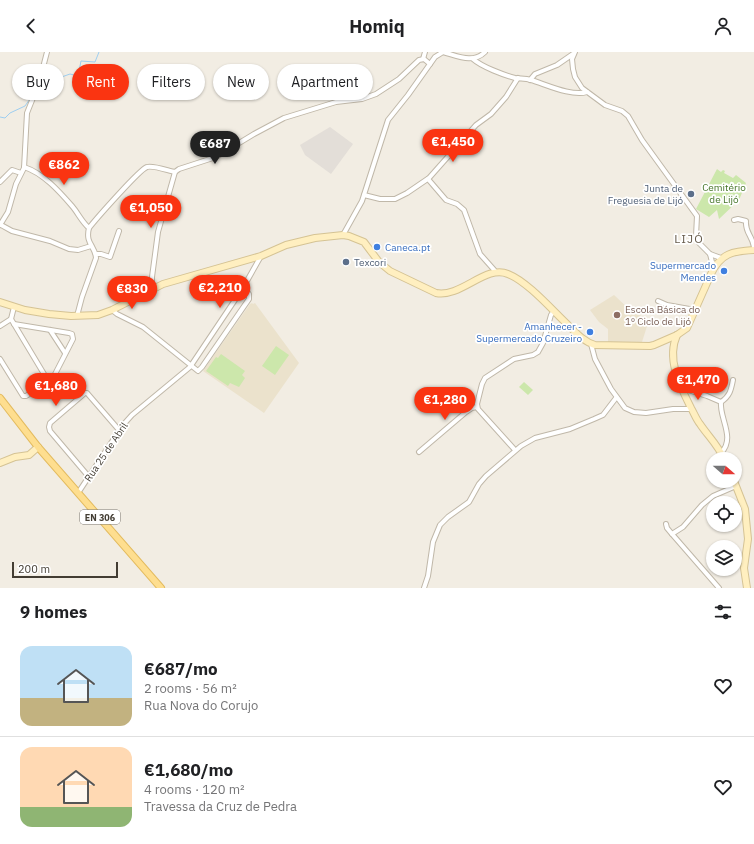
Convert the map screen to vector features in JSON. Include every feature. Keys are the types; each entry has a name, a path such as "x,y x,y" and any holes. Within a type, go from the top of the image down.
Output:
{"main road":[{"path":"0,302 14,307 49,314 77,316 98,315 112,310 152,290 190,276 261,256 286,245 315,238 343,235 364,242 378,262 390,272 436,293 443,294 455,291 496,272 507,274 518,280 554,311 577,334 591,344 650,346 677,335 687,328 715,265 721,258 733,253 754,248"},
{"path":"677,335 673,349 673,359 682,388 700,424 720,452"},
{"name":"EN 306","path":"0,398 38,446 161,588"},
{"path":"0,463 15,457 29,455 38,446"},
{"path":"737,488 745,509 748,539 744,568 747,588"}],"street":[{"path":"47,52 39,83 27,113 24,167 16,184 8,212 0,225 12,231 50,241 69,249 78,250 91,246"},
{"path":"152,290 152,277 158,232 175,172 179,169 216,157 284,118 336,102 362,99 376,94 400,79 419,60 422,59 425,52"},
{"path":"343,235 364,195 386,124 435,57 443,52 471,60 481,56 484,52"},
{"path":"530,80 536,74 558,65 574,53"},
{"path":"574,53 573,69 582,88 605,104 622,111 628,116 642,140 697,216 696,236 699,243 710,254 721,258"},
{"path":"422,59 430,64"},
{"path":"473,59 494,70 549,87 583,93 587,92"},
{"path":"364,195 380,199 395,199 428,179 476,125 491,114 506,97 518,78"},
{"path":"77,316 96,254 88,238 89,228 146,167 150,166 175,172"},
{"path":"24,167 44,178 73,207 89,228"},
{"path":"0,182 12,170 21,173"},
{"path":"428,179 446,200 457,204 464,210 480,254 496,272"},
{"path":"734,220 738,219 746,221 746,229 753,239 754,248"},
{"path":"96,254 110,257 119,231"},
{"path":"710,254 712,262 715,265"},
{"name":"Rua 25 de Abril","path":"78,493 120,430 132,415 190,367 243,288 261,256"},
{"name":"Rua 25 de Abril","path":"190,367 198,372 249,299 249,294 243,288"},
{"path":"658,301 667,305 695,310"},
{"path":"0,326 10,319 14,307"},
{"path":"112,310 143,327 183,358 190,367"},
{"path":"515,450 478,410 482,384 485,378 514,359 533,355 538,352 543,343 545,330 554,311"},
{"path":"10,319 48,382"},
{"path":"0,359 23,396 26,396 52,380 73,339 72,334 69,333 14,324"},
{"path":"50,330 65,353"},
{"path":"591,344 595,359 611,390 625,408 634,412 646,413 673,409 692,409"},
{"path":"721,402 729,395 733,380"},
{"path":"682,388 721,402"},
{"path":"89,476 50,431 50,423 86,393 120,430"},
{"path":"424,588 428,576 432,546 440,525 448,517 469,502 479,484 486,476 515,450 535,438 570,429 602,415 616,398"},
{"path":"721,402 720,407 725,423 727,440 724,452"},
{"path":"419,452 466,412 472,408 478,407"},
{"path":"672,534 683,527 702,505 727,488"},
{"path":"666,524 667,528 719,588"}],"shaded area":[{"path":"330,127 353,144 331,174 305,155 300,145"},
{"name":"Escola Básica do 1º Ciclo de Lijó","path":"614,295 630,310 649,320 642,342 608,342 608,329 599,322 590,310"},
{"path":"252,303 255,303 299,363 264,413 203,371"}],"green space":[{"name":"Cemitério de Lijó","path":"717,169 721,172 723,170 725,171 724,173 733,178 736,175 746,183 739,200 719,219 717,210 709,217 696,209"},
{"path":"276,346 289,355 275,375 262,366"},
{"path":"221,354 245,371 242,375 245,378 239,387 230,383 228,386 206,371 216,357 218,358"},
{"path":"524,382 533,390 528,395 519,387"}],"waterway":[{"path":"64,76 70,74 78,76 81,61 95,62 99,52"},
{"path":"0,117 5,118 10,113 25,106 29,100"}],"place":[{"name":"Junta de Freguesia de Lijó","path":"691,194"},
{"name":"Caneca.pt","path":"377,247"},
{"name":"Texcori","path":"346,262"},
{"name":"Supermercado Mendes","path":"724,271"},
{"name":"Escola Básica do 1º Ciclo de Lijó","path":"617,315"},
{"name":"Amanhecer - Supermercado Cruzeiro","path":"590,332"}],"district":[{"name":"LIJÓ","path":"689,238"}]}
